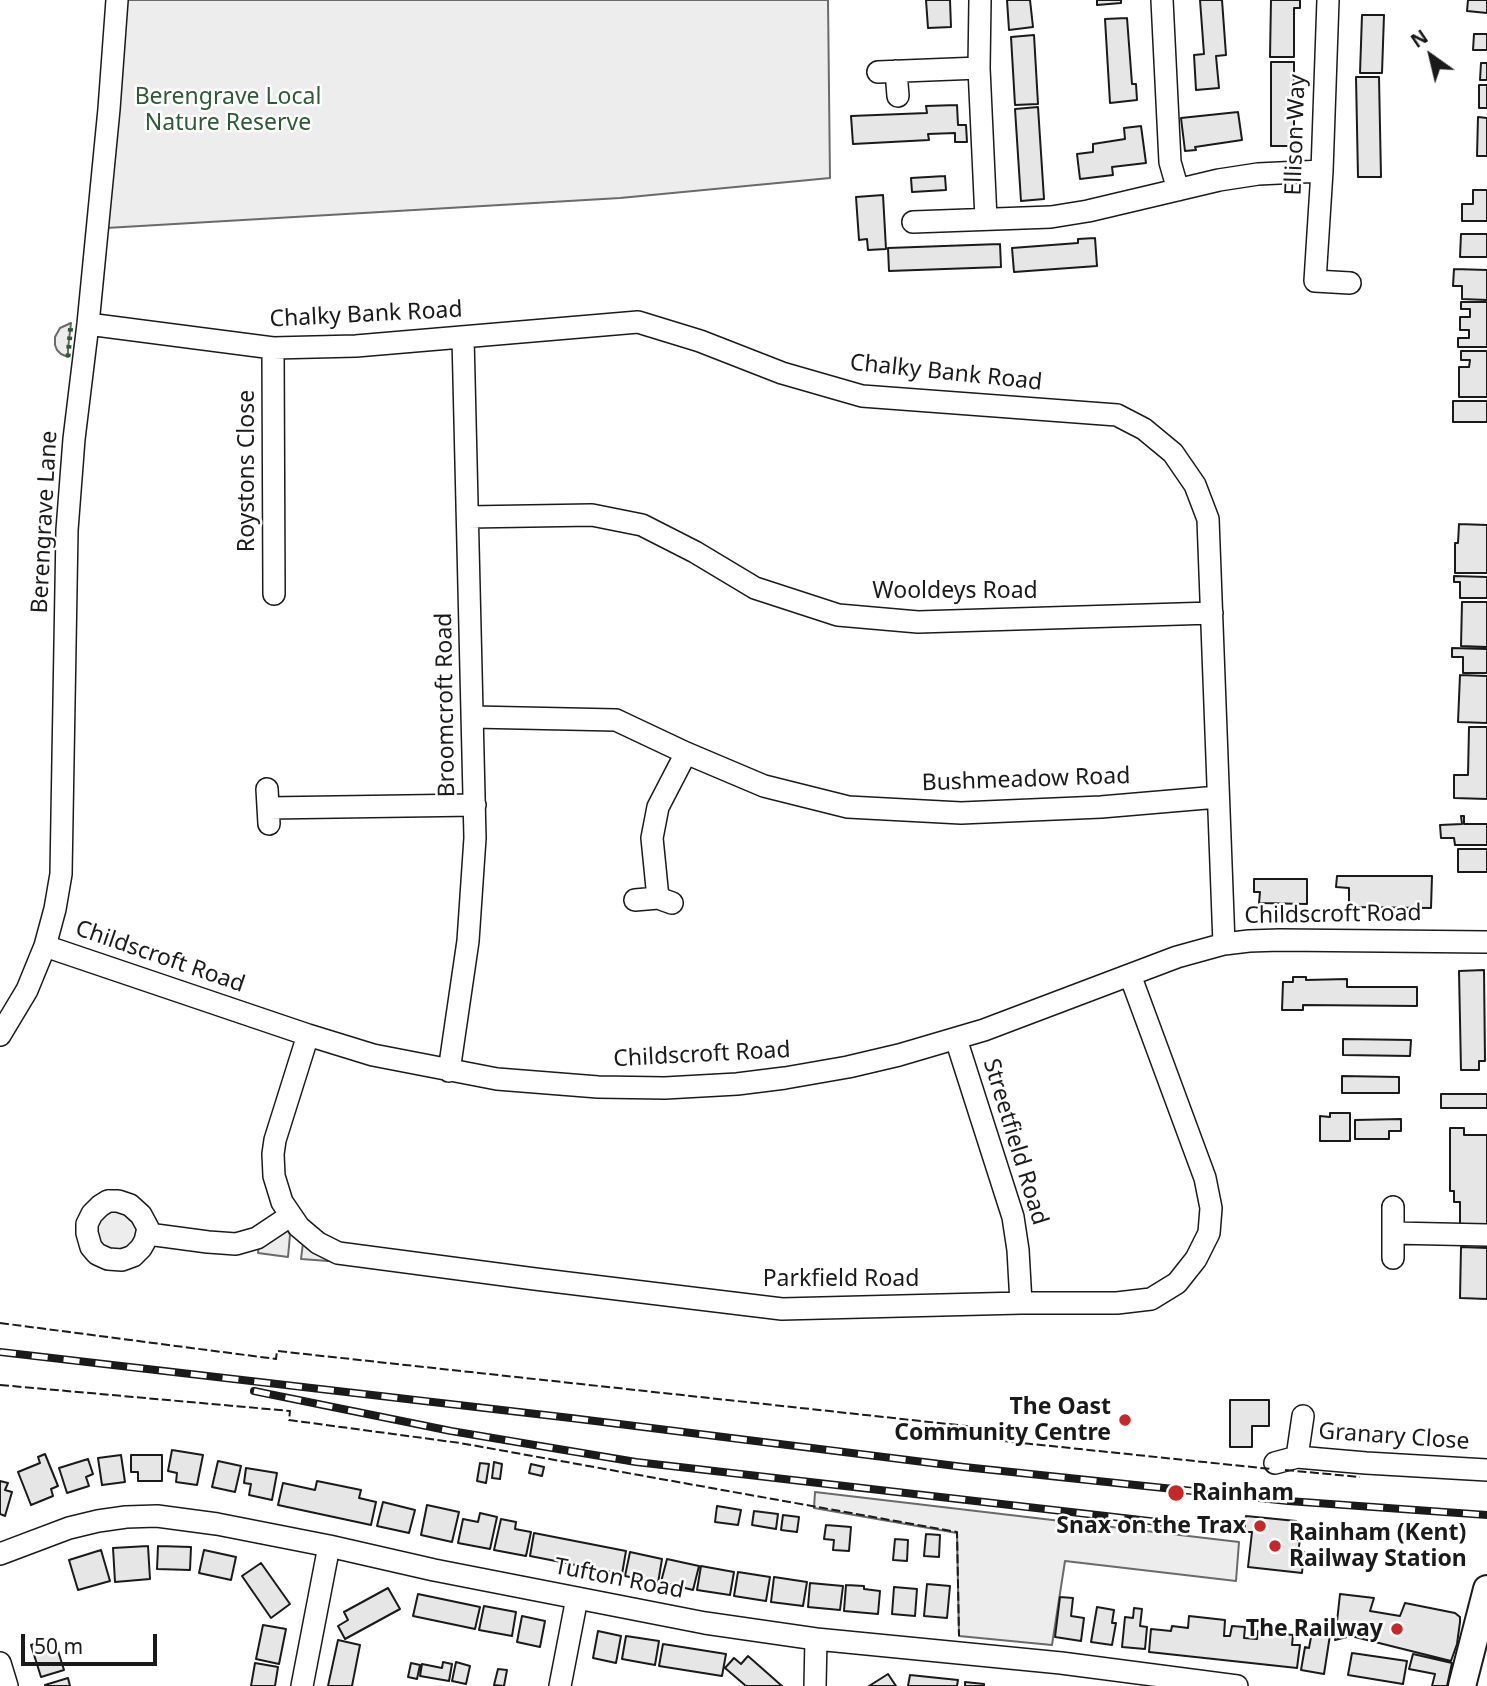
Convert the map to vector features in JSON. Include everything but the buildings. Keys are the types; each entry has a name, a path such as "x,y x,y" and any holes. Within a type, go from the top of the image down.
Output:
{"main road":[{"path":"1462,1686 1487,1590"}],"street":[{"name":"Berengrave Lane","path":"0,1035 27,990 45,946 61,874 67,530 117,0"},
{"path":"980,0 979,68 986,219"},
{"path":"1162,0 1170,163 1178,190"},
{"name":"Ellison Way","path":"1328,0 1315,281 1350,283"},
{"path":"898,96 887,71 979,68"},
{"path":"913,222 1051,217 1219,180 1258,174 1322,171"},
{"name":"Chalky Bank Road","path":"88,324 273,348 356,346 638,322 700,341 782,373 862,396 1116,415 1144,429 1173,453 1195,485 1208,519 1224,944"},
{"name":"Broomcroft Road","path":"449,1071 468,942 475,805 463,337"},
{"name":"Roystons Close","path":"273,348 274,594"},
{"name":"Wooldeys Road","path":"468,517 592,514 642,525 695,552 755,588 838,615 918,622 1212,612"},
{"name":"Bushmeadow Road","path":"473,717 616,720 764,786 848,807 961,813 1101,807 1218,797"},
{"path":"635,900 665,900 652,838 658,807 686,752"},
{"path":"268,807 475,805"},
{"name":"Childscroft Road","path":"45,946 373,1055 497,1079 651,1088 785,1078 899,1055 984,1030 1177,957 1224,944 1280,940 1487,942"},
{"name":"Parkfield Road","path":"308,1035 275,1140 275,1181 290,1216 309,1236 338,1253 782,1309 1117,1303 1151,1299 1177,1283 1196,1259 1209,1233 1211,1208 1205,1178 1130,975"},
{"name":"Streetfield Road","path":"956,1039 1013,1217 1021,1303"},
{"path":"1393,1206 1393,1258"},
{"path":"148,1234 236,1244 257,1238 290,1216"},
{"path":"1393,1233 1487,1235"},
{"name":"Granary Close","path":"1297,1457 1303,1416"},
{"name":"Granary Close","path":"1275,1462 1297,1457 1487,1470"},
{"name":"Tufton Road","path":"0,1554 69,1528 126,1517 157,1516 217,1524 705,1623 816,1639 1047,1662 1237,1686"},
{"path":"302,1686 329,1546"},
{"path":"561,1686 577,1598"},
{"path":"815,1686 816,1639"},
{"path":"0,1664 7,1686"}],"shaded area":[{"name":"Berengrave Local Nature Reserve","path":"127,0 828,0 830,178 620,198 106,228"},
{"path":"71,323 68,357 57,350 55,337 60,328"},
{"path":"118,1206 141,1224 130,1251 98,1247 93,1223"},
{"path":"284,1230 290,1235 288,1257 258,1253 259,1242"},
{"path":"303,1243 330,1260 301,1259"},
{"path":"815,1492 1239,1542 1236,1581 1065,1561 1052,1645 959,1636 957,1533 814,1508"}],"railway":[{"path":"0,1352 571,1418 964,1467 1288,1501 1487,1515"},
{"path":"254,1391 451,1431 636,1462 1184,1525"}],"hedge":[{"path":"68,357 71,323"}],"fence":[{"path":"0,1323 276,1359 277,1351 985,1428 984,1439 1271,1469"},
{"path":"0,1385 290,1411 289,1420 460,1443 957,1532 959,1636"},
{"path":"1285,1470 1360,1477"}],"place":[{"name":"The Oast Community Centre","path":"1125,1420"},
{"name":"Rainham","path":"1176,1493"},
{"name":"Snax on the Trax","path":"1260,1526"},
{"name":"Rainham (Kent) Railway Station","path":"1275,1546"},
{"name":"The Railway","path":"1397,1629"}]}
